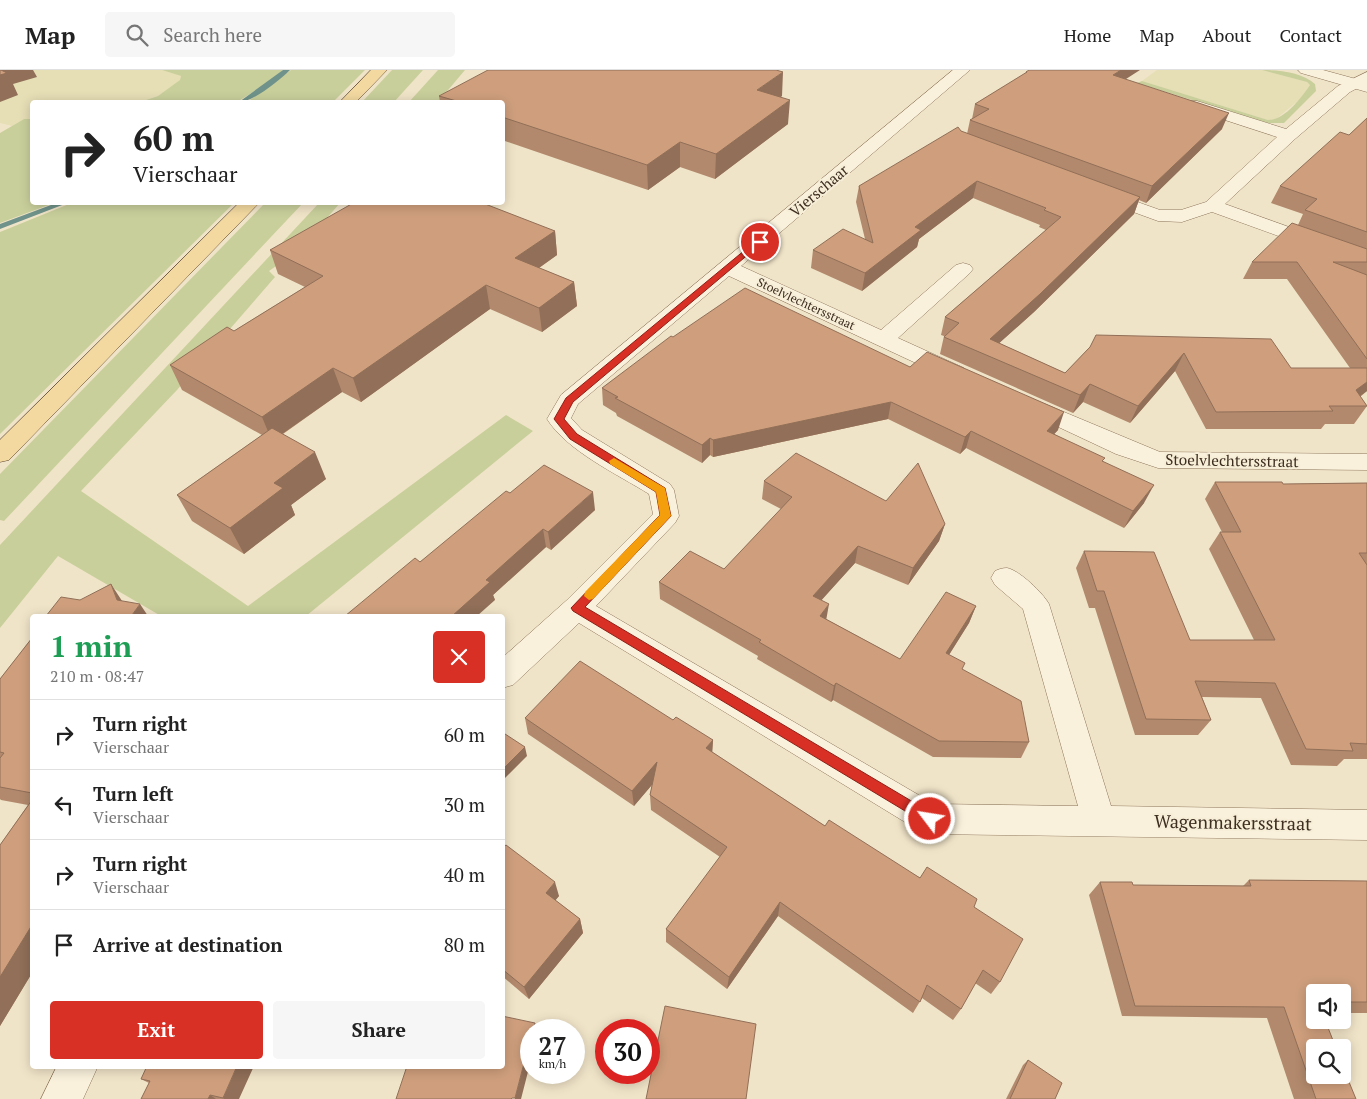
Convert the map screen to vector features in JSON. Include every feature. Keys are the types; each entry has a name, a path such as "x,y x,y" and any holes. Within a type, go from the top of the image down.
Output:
{"main road":[{"path":"350,100 379,70"},
{"path":"0,454 248,205"}],"street":[{"name":"Vierschaar","path":"505,673 577,608 666,516 661,490 574,436 559,419 569,400 729,268 962,70"},
{"path":"1306,70 1363,82"},
{"path":"1084,187 1158,215 1182,216 1212,206 1289,135 1344,89 1363,82"},
{"path":"1172,98 1289,135"},
{"path":"1212,206 1367,262"},
{"name":"Stoelvlechtersstraat","path":"729,268 973,380"},
{"path":"883,340 963,269"},
{"name":"Stoelvlechtersstraat","path":"1008,396 1125,448 1158,460 1367,462"},
{"path":"1005,578 1035,604 1099,820"},
{"name":"Wagenmakersstraat","path":"577,608 930,819 1367,825"},
{"path":"61,1099 77,1069"}],"shaded area":[{"path":"0,70 162,70 181,76 180,80 172,87 158,96 146,100 30,100 30,119 24,119 12,126 0,123"},
{"path":"1157,70 1262,70 1307,82 1310,85 1300,99 1275,120 1268,120 1142,81"}],"green space":[{"path":"162,70 283,70 269,82 240,100 146,100 158,96 180,80 181,76"},
{"path":"291,70 365,70 335,100 250,100"},
{"path":"392,70 423,70 396,100 364,100"},
{"path":"438,70 465,70 440,100 411,100"},
{"path":"1262,70 1297,74 1315,84 1316,91 1284,123 1266,123 1137,83 1142,81 1268,120 1274,119 1292,107 1310,85 1307,82"},
{"path":"24,119 30,119 30,205 49,205 0,223 0,133"},
{"path":"67,205 232,205 0,434 0,232"},
{"path":"263,205 301,205 4,521 0,520 0,474"},
{"path":"317,205 338,205 285,266 279,264 269,271 275,277 177,390 81,491 248,606 506,415 533,431 308,614 158,614 58,556 0,628 0,545"}],"building":[{"path":"1,70 7,73 0,75"},
{"path":"488,70 776,70 783,72 757,90 790,100 716,154 680,142 647,165 505,118 505,100 453,100 439,96"},
{"path":"1029,70 1121,70 1113,75 1229,113 1152,186 970,120 989,109 975,104"},
{"path":"1367,118 1367,232 1305,210 1317,199 1280,186 1340,132 1349,135"},
{"path":"958,127 961,131 1140,197 1040,294 990,339 1065,373 1090,347 1096,335 1271,339 1291,368 1367,368 1367,382 1356,390 1367,406 1329,406 1333,411 1216,412 1184,353 1138,406 1090,384 1080,395 944,337 959,323 945,317 1061,217 1044,210 1046,208 977,181 915,227 921,230 865,273 813,250 843,229 873,243 859,186"},
{"path":"350,205 488,205 555,231 515,258 574,282 539,308 486,285 353,378 333,368 262,417 170,365 227,327 234,331 323,276 270,250"},
{"path":"1292,223 1367,249 1367,262 1333,262 1367,275 1367,359 1297,262 1252,262"},
{"path":"745,288 910,367 927,352 1064,412 1047,431 1105,458 1102,461 1154,485 1133,511 971,431 965,437 891,402 713,440 710,438 702,445 615,398 618,397 602,388 671,336 673,337"},
{"path":"272,428 315,452 274,483 283,488 230,528 177,495"},
{"path":"796,453 886,501 918,463 945,524 913,568 858,546 813,596 829,604 820,616 900,659 946,592 976,606 946,653 965,663 962,669 1021,701 1029,742 939,741 836,683 834,686 759,642 761,640 659,582 690,551 724,569 792,497 764,481"},
{"path":"544,465 593,492 548,532 543,529 486,580 490,582 454,614 347,614 415,558 420,562 506,491 510,493"},
{"path":"1215,482 1282,482 1283,484 1367,483 1367,553 1359,553 1367,565 1367,744 1350,743 1353,751 1306,749 1275,683 1195,681 1211,720 1146,719 1104,591 1097,591 1084,551 1154,552 1190,640 1275,640 1220,532 1241,532"},
{"path":"111,584 117,600 140,604 133,614 48,614 61,597 80,600"},
{"path":"30,641 30,793 0,787 0,758 4,753 0,752 0,679"},
{"path":"580,661 673,720 676,717 713,740 706,748 825,826 829,820 920,878 927,867 977,899 974,907 1023,939 1000,982 983,970 961,1009 927,985 920,1002 780,902 729,977 666,929 727,847 650,795 657,762 632,791 525,718"},
{"path":"505,734 525,747 505,767"},
{"path":"30,803 30,928 0,977 0,845"},
{"path":"505,846 555,882 546,893 580,919 524,987 505,971"},
{"path":"1249,880 1367,881 1367,1002 1351,1002 1351,984 1306,984 1306,1029 1329,1029 1332,1039 1306,1039 1306,1070 1284,1007 1135,1006 1100,882 1132,882 1133,885 1251,886"},
{"path":"665,1006 756,1024 746,1099 646,1099 649,1084 660,1084 660,1030"},
{"path":"505,1017 520,1020 520,1079 515,1098 396,1099 406,1069 505,1069"},
{"path":"1028,1060 1062,1083 1055,1099 1010,1099"},
{"path":"146,1069 236,1069 223,1098 210,1095 208,1099 141,1099 150,1081 141,1079"},
{"path":"1311,1084 1350,1084 1356,1099 1316,1099"}],"waterway":[{"path":"245,100 287,70"},
{"path":"0,227 59,205"}],"slow traffic":[{"path":"589,596 666,516 661,490 614,461"}],"route":[{"path":"760,242 569,400 559,419 574,436 661,490 666,516 577,608 930,819"}]}
